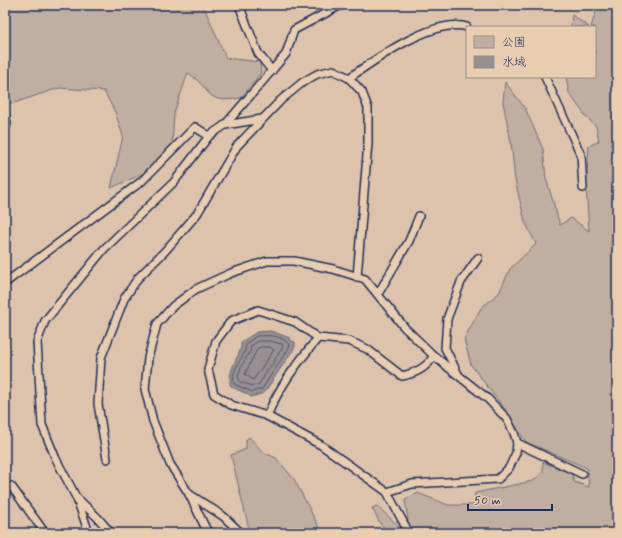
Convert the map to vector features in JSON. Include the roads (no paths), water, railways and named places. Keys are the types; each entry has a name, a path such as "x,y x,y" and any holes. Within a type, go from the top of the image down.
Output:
{"lane":[{"path":"239,5 258,53 272,70"},
{"path":"89,533 76,497 56,459 42,425 37,342 45,321 104,249 174,182 209,136 225,125 286,54 294,30 341,5"},
{"path":"349,78 389,50 431,31 457,24 466,27"},
{"path":"108,459 98,404 101,358 124,299 138,278 165,251 197,214 237,146 281,100 303,82 317,74 333,70 349,78 362,92 368,108 368,143 357,277"},
{"path":"545,78 581,155 583,188"},
{"path":"5,115 7,124 5,127"},
{"path":"225,125 262,120"},
{"path":"5,283 142,181 195,127 209,136"},
{"path":"378,294 409,241 419,216"},
{"path":"459,378 445,348 447,319 461,282 478,258"},
{"path":"208,533 189,494 170,464 152,421 145,389 148,358 157,324 173,306 196,289 231,273 267,261 294,261 333,269 365,279 405,328 459,378 488,399 506,419 517,443 516,453 509,468 498,479 412,484 387,492"},
{"path":"409,533 387,492 320,445 267,416 231,405 214,394 208,369 216,341 231,321 258,310 294,322 318,338 349,341 367,349 402,376 415,373 429,364 434,356"},
{"path":"267,416 273,403 299,361 318,338"},
{"path":"517,443 582,474"},
{"path":"11,486 44,533"},
{"path":"189,494 223,516 241,533"},
{"path":"76,497 111,533"}],"water":[{"path":"271,331 290,338 291,341 295,342 295,347 264,393 251,397 230,385 231,372 240,351 241,342 257,332"}]}
